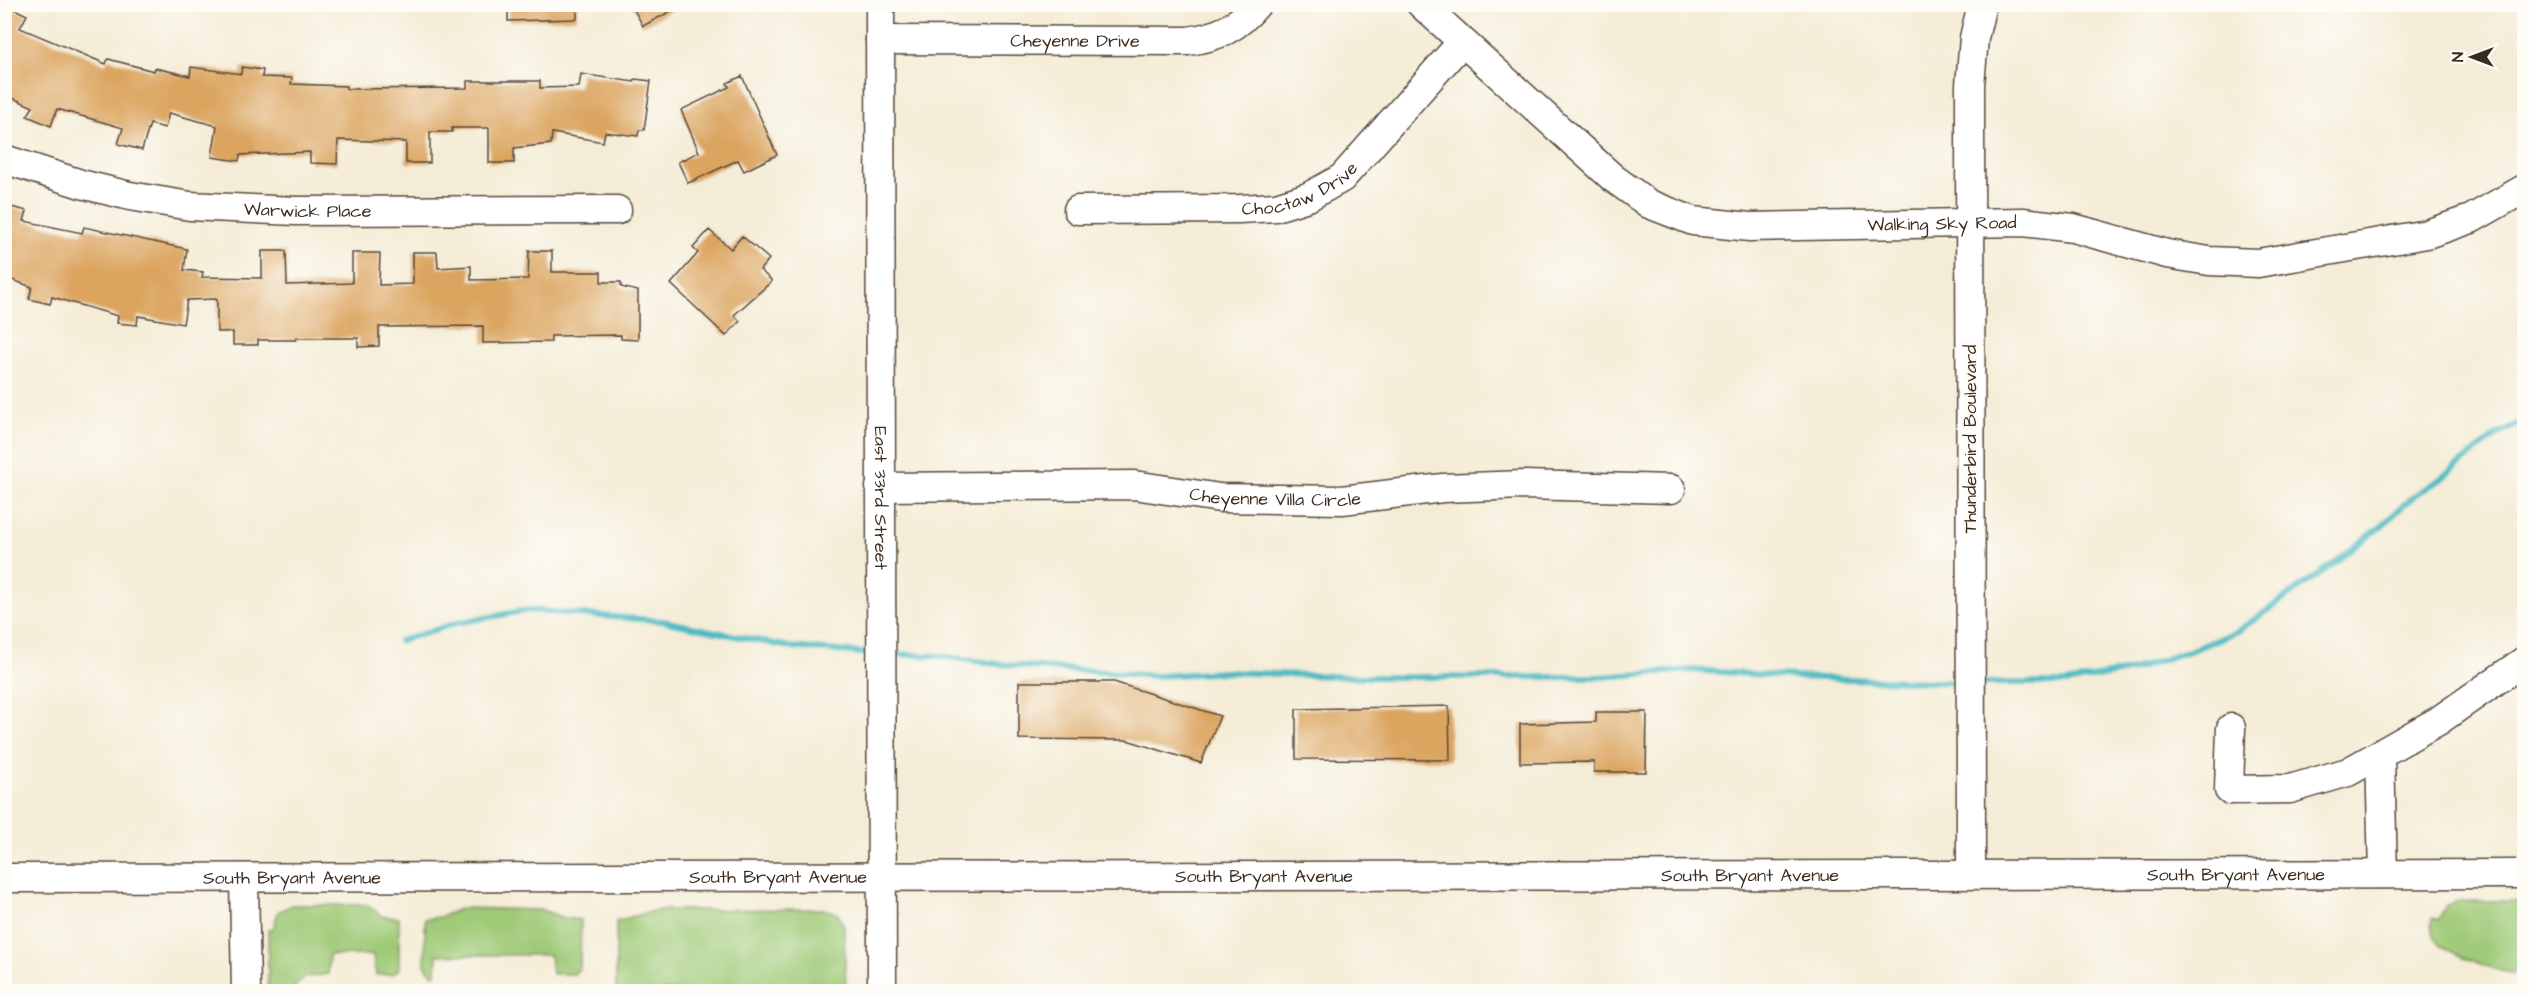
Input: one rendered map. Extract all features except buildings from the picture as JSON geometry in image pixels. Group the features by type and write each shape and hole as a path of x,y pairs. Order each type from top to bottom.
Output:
{"street":[{"name":"East 33rd Street","path":"880,4 882,992"},
{"name":"Cheyenne Drive","path":"880,40 1188,41 1210,38 1230,30 1257,4"},
{"name":"Walking Sky Road","path":"1422,4 1612,178 1649,204 1694,221 1750,227 2023,222 2073,228 2167,254 2209,261 2258,263 2427,234 2471,219 2524,189"},
{"name":"Thunderbird Boulevard","path":"1971,874 1970,85 1982,4"},
{"name":"Choctaw Drive","path":"1078,210 1276,207 1308,197 1342,178 1462,42"},
{"name":"Warwick Place","path":"4,159 101,189 190,206 296,211 617,210"},
{"name":"Cheyenne Villa Circle","path":"880,487 1134,485 1220,498 1342,500 1455,487 1524,485 1671,489"},
{"path":"2231,728 2229,790 2290,789 2348,772 2438,721 2524,661"},
{"path":"2380,754 2383,874"},
{"name":"South Bryant Avenue","path":"4,878 2524,874"},
{"path":"244,878 246,992"}],"green space":[{"path":"2458,901 2524,901 2524,961 2517,960 2515,973 2474,961 2450,951 2437,941 2433,933 2432,918 2438,920 2446,905"},
{"path":"292,905 367,905 382,916 399,918 399,969 393,974 376,975 373,955 329,955 328,974 306,977 290,991 268,991 268,929 273,929 278,912"},
{"path":"462,908 542,910 564,918 581,920 580,968 574,974 552,974 550,955 437,955 436,974 432,974 425,965 425,919 440,917"},
{"path":"823,909 837,913 844,926 846,991 616,991 616,921 657,910"}],"waterway":[{"path":"1978,683 2066,683 2133,670 2238,631 2329,567 2379,528 2414,496 2439,480 2498,434 2524,421"},
{"path":"400,641 456,623 528,610 663,621 789,647 875,654"},
{"path":"888,654 941,656 997,664 1158,676 1225,672 1360,677 1600,677 1691,670 1795,677 1962,683"}]}
